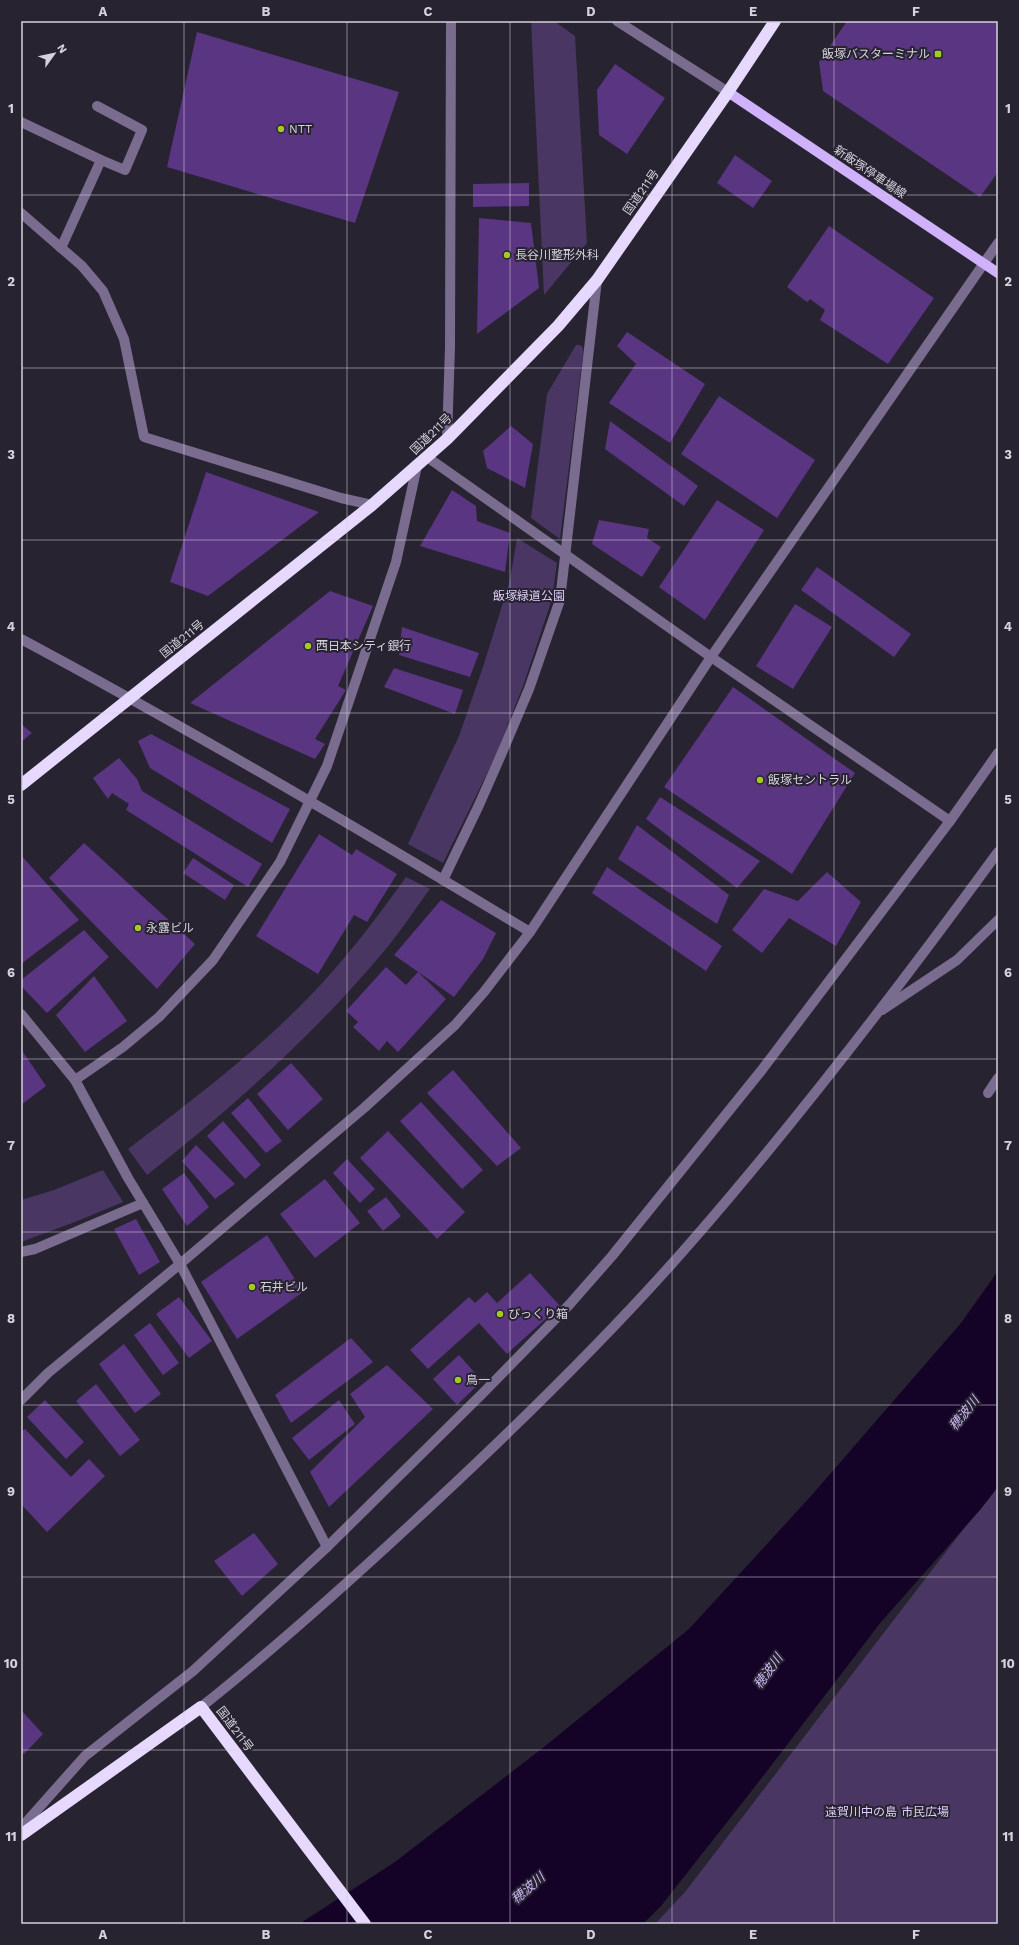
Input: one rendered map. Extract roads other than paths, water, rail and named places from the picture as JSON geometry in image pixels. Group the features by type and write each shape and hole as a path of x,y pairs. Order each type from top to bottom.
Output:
{"highway":[{"name":"国道211号","path":"21,785 372,505 447,439 558,326 597,280 728,92 775,21"},
{"name":"国道211号","path":"21,1835 201,1707 365,1924"}],"main road":[{"name":"新飯塚停車場線","path":"728,92 998,273"}],"street":[{"path":"447,439 450,347 451,21"},
{"path":"617,21 728,92"},
{"path":"21,122 124,170 142,130 97,106"},
{"path":"61,248 101,160"},
{"path":"21,213 82,266 103,291 124,338 144,438 341,498 372,505"},
{"path":"21,1400 43,1377 180,1264 364,1108 455,1025 484,992 530,932 711,657 998,244"},
{"path":"443,880 479,805 529,689 560,600 597,280"},
{"path":"427,457 711,657 950,821"},
{"path":"75,1080 123,1047 159,1017 213,960 280,862 308,802 327,766 396,562 417,466"},
{"path":"21,639 130,698 530,932"},
{"path":"21,1828 85,1756 193,1670 327,1547 493,1383 569,1305 612,1256 761,1071 950,821 998,754"},
{"path":"201,1707 267,1655 368,1565 499,1443 602,1340 692,1241 806,1104 876,1015 998,852"},
{"path":"876,1015 957,960 998,920"},
{"path":"21,1014 75,1080 143,1203 180,1264 327,1547"},
{"path":"988,1093 998,1078"},
{"path":"21,1252 35,1249 143,1203"}],"water":[{"name":"穂波川","path":"998,1271 998,1487 980,1510 881,1622 661,1906 643,1924 299,1924 395,1862 544,1747 689,1629 811,1496 961,1323"}],"place":[{"name":"飯塚バスターミナル","path":"938,54"},
{"name":"NTT","path":"281,129"},
{"name":"長谷川整形外科","path":"507,255"},
{"name":"西日本シティ銀行","path":"308,646"},
{"name":"飯塚セントラル","path":"760,780"},
{"name":"永露ビル","path":"138,928"},
{"name":"石井ビル","path":"252,1287"},
{"name":"びっくり箱","path":"500,1314"},
{"name":"鳥一","path":"458,1380"}],"park label":[{"name":"飯塚緑道公園","path":"529,596"},
{"name":"遠賀川中の島 市民広場","path":"887,1812"}]}
